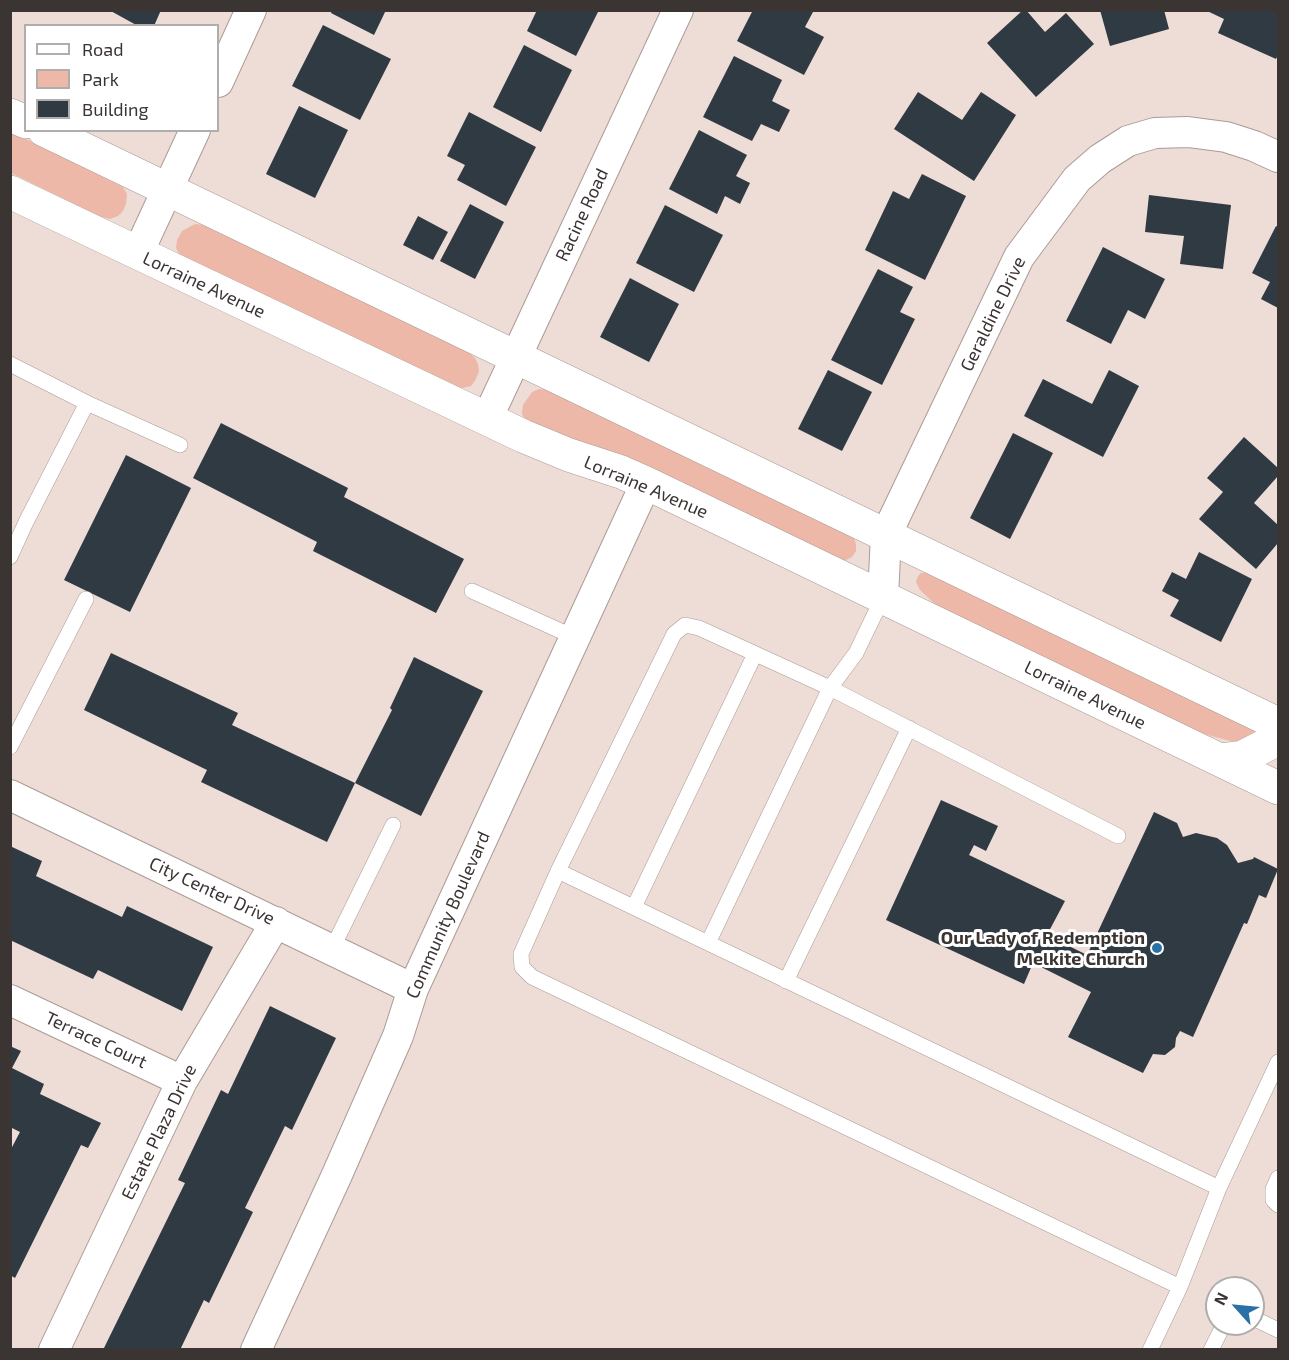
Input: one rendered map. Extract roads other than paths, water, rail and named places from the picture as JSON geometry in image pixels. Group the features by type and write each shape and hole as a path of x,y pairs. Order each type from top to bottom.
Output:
{"street":[{"path":"219,80 251,10"},
{"name":"Racine Road","path":"487,419 678,10"},
{"path":"10,114 24,121"},
{"path":"48,132 1278,724"},
{"path":"138,253 194,132"},
{"name":"Geraldine Drive","path":"883,597 886,535 1019,257 1077,179 1100,159 1128,141 1155,133 1188,132 1226,137 1278,157"},
{"name":"Lorraine Avenue","path":"10,192 545,446 598,463 646,483 1278,788"},
{"name":"Community Boulevard","path":"256,1350 393,1047 413,988 646,483"},
{"path":"1220,760 1243,757 1278,740"},
{"name":"City Center Drive","path":"10,795 413,988"},
{"name":"Estate Plaza Drive","path":"54,1350 182,1081 276,921"},
{"name":"Terrace Court","path":"10,1000 182,1081"}],"lane":[{"path":"10,364 87,403 180,445"},
{"path":"10,556 87,403"},
{"path":"472,591 574,637"},
{"path":"708,943 830,688 856,653 883,597"},
{"path":"10,747 86,599"},
{"path":"1118,836 830,688 699,628 685,625 674,634 520,954 522,967 532,976 1180,1287"},
{"path":"634,907 755,654"},
{"path":"786,981 909,728"},
{"path":"332,949 393,825"},
{"path":"558,871 1219,1188"},
{"path":"1150,1350 1180,1287 1219,1188 1278,1062"},
{"path":"1278,1178 1273,1189 1273,1200 1278,1205"},
{"path":"1211,1350 1218,1336"}],"place":[{"name":"Our Lady of Redemption Melkite Church","path":"1157,948"}]}
